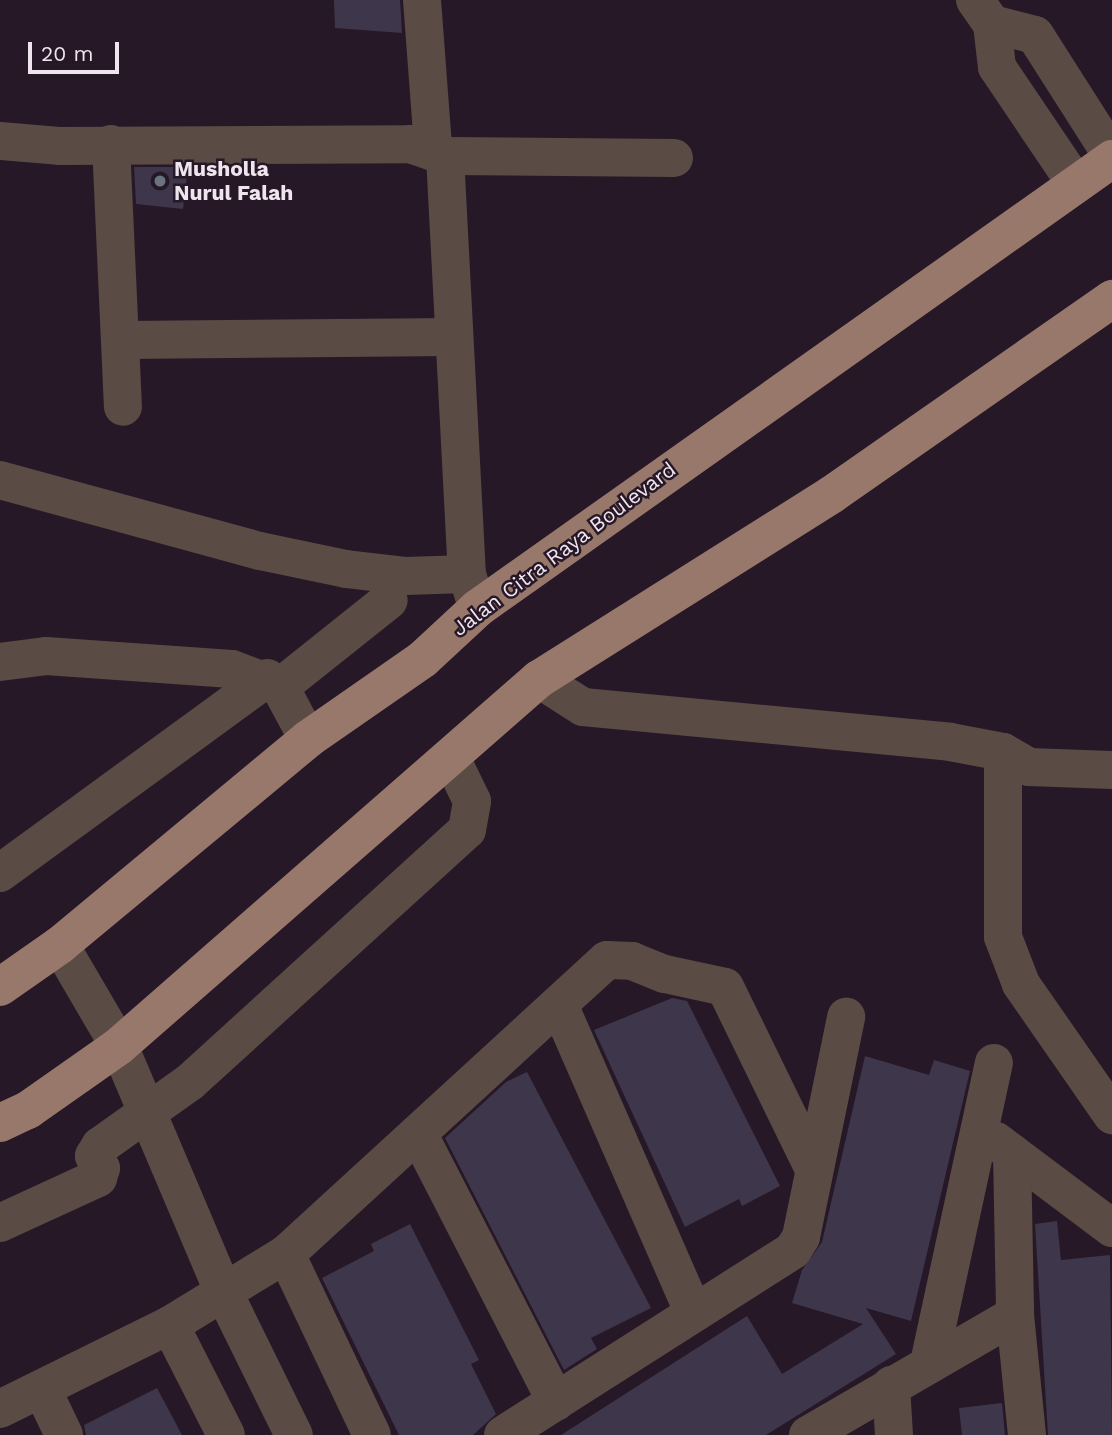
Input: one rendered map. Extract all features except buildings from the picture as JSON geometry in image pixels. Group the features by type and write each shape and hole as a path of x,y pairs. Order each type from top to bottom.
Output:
{"main road":[{"name":"Jalan Citra Raya Boulevard","path":"0,988 60,945 308,739 422,659 472,591 1112,158"},
{"path":"0,1123 28,1110 119,1046 539,679 831,495 1112,299"}],"street":[{"path":"0,480 272,554 405,576 472,591 439,152 422,0"},
{"path":"983,12 1035,35 1112,158"},
{"path":"983,12 997,67 1076,184"},
{"path":"0,141 111,144 410,144 439,152 674,158"},
{"path":"111,144 123,340 123,407"},
{"path":"123,340 453,337"},
{"path":"0,873 389,600"},
{"path":"0,662 46,656 232,669 273,682 308,739"},
{"path":"539,679 583,707 950,742 1003,752 1029,767 1112,770"},
{"path":"1003,752 1003,937 1021,984 1112,1115"},
{"path":"0,1223 98,1178 96,1150 190,1082 467,830 471,801 450,758"},
{"path":"60,945 119,1046 149,1111 224,1293 294,1435"},
{"path":"0,1409 170,1325 286,1254 560,1007 607,960 632,961 665,974 725,986 812,1165"},
{"path":"560,1007 694,1312"},
{"path":"503,1435 793,1250 801,1237 812,1165 846,1017"},
{"path":"929,1363 994,1063"},
{"path":"978,1128 1112,1228"},
{"path":"419,1135 556,1402"},
{"path":"1012,1153 1015,1315 1027,1435"},
{"path":"286,1254 372,1435"},
{"path":"808,1435 1015,1315"},
{"path":"170,1325 226,1435"},
{"path":"891,1385 894,1435"},
{"path":"42,1389 64,1435"}],"place":[{"name":"Musholla Nurul Falah","path":"160,181"}]}
